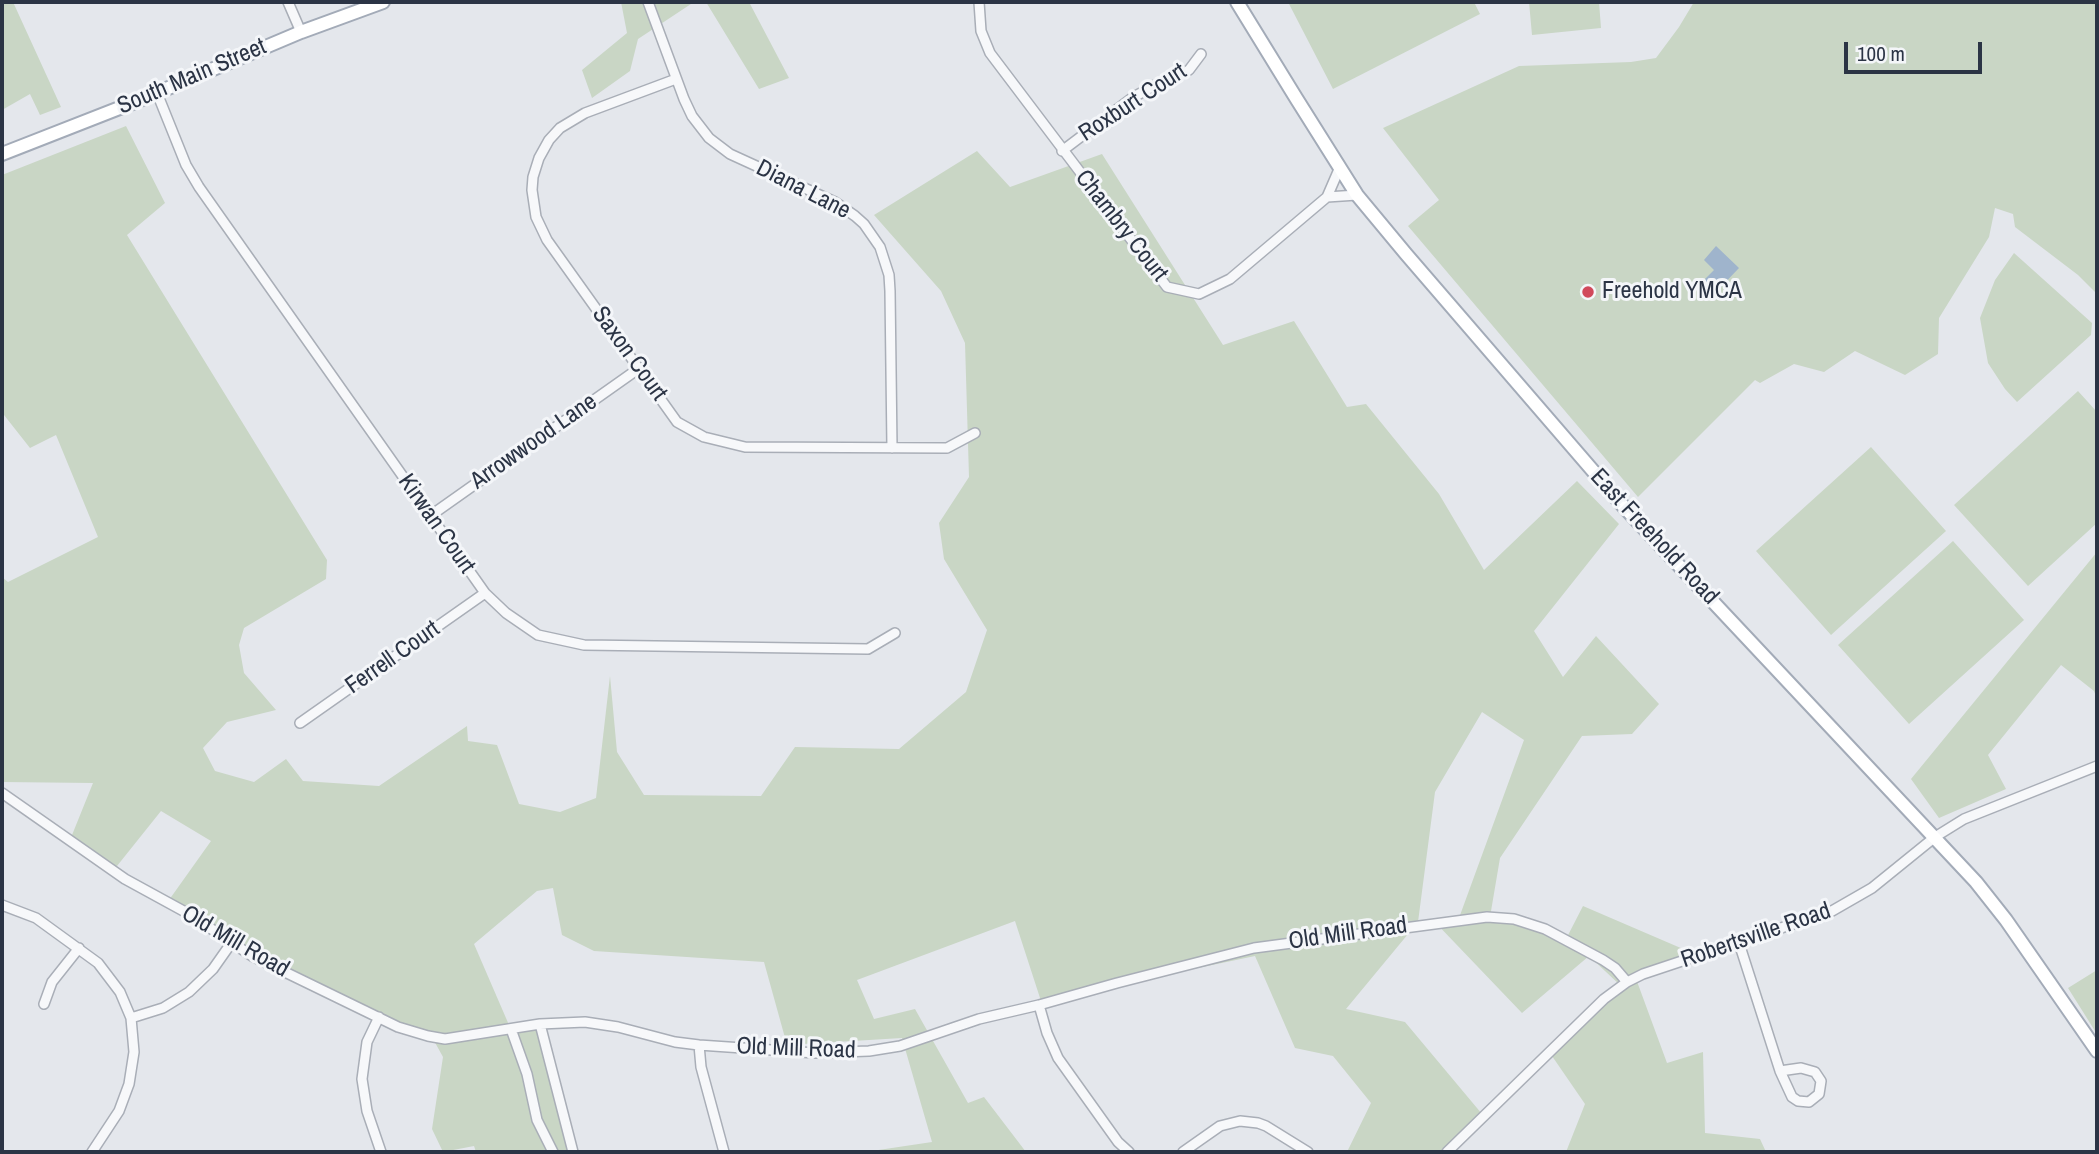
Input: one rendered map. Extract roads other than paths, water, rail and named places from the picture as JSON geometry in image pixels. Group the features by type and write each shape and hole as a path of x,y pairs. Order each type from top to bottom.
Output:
{"main road":[{"name":"South Main Street","path":"2,154 301,32 383,2"},
{"name":"East Freehold Road","path":"1237,2 1357,195 1625,508 1976,882 2006,920 2097,1051"}],"street":[{"path":"288,2 301,32"},
{"name":"Diana Lane","path":"648,2 692,116 709,138 720,147 835,202 855,216 880,247 889,275 890,291 892,449"},
{"name":"Chambry Court","path":"979,2 981,31 990,54 1167,287 1199,294 1230,279 1327,197 1340,167"},
{"name":"Roxburt Court","path":"1062,150 1132,98 1189,69 1201,54"},
{"name":"Saxon Court","path":"676,79 585,113 567,123 549,140 539,158 533,177 533,203 541,229 677,422 704,437 745,447 947,448 975,433"},
{"name":"Kirwan Court","path":"157,93 186,165 199,187 485,593 506,613 538,635 584,645 869,649 895,633"},
{"path":"1327,197 1357,195"},
{"name":"Arrowwood Lane","path":"430,516 638,369"},
{"name":"Ferrell Court","path":"300,723 485,593"},
{"name":"Robertsville Road","path":"1447,1152 1602,1002 1627,982 1643,974 1814,918 1848,903 1872,888 1935,837 1964,819 2097,766"},
{"name":"Old Mill Road","path":"2,793 125,879 189,914 252,956 409,1031 445,1039 568,1021 598,1023 675,1042 699,1045 815,1053 869,1051 900,1046 979,1018 1039,1005 1254,948 1487,917 1514,919 1545,929 1603,960 1615,968 1627,982"},
{"path":"2,905 36,918 98,963 120,992 131,1018 134,1052 130,1084 119,1111 92,1152"},
{"path":"131,1018 163,1008 189,992 213,969 232,942"},
{"path":"1739,943 1780,1071 1787,1090 1798,1101 1809,1102 1819,1094 1821,1081 1815,1072 1801,1069 1780,1071"},
{"path":"44,1004 51,982 79,947"},
{"path":"1039,1005 1058,1058 1118,1142 1129,1152"},
{"path":"379,1017 368,1042 362,1079 367,1111 381,1152"},
{"path":"540,1024 573,1152"},
{"path":"511,1029 527,1074 537,1120 553,1152"},
{"path":"699,1045 701,1068 724,1152"},
{"path":"1183,1152 1220,1126 1240,1121 1266,1126 1308,1152"}],"water":[{"path":"1716,246 1739,268 1716,292 1704,280 1714,270 1704,260"}],"place":[{"name":"Freehold YMCA","path":"1588,292"}]}
